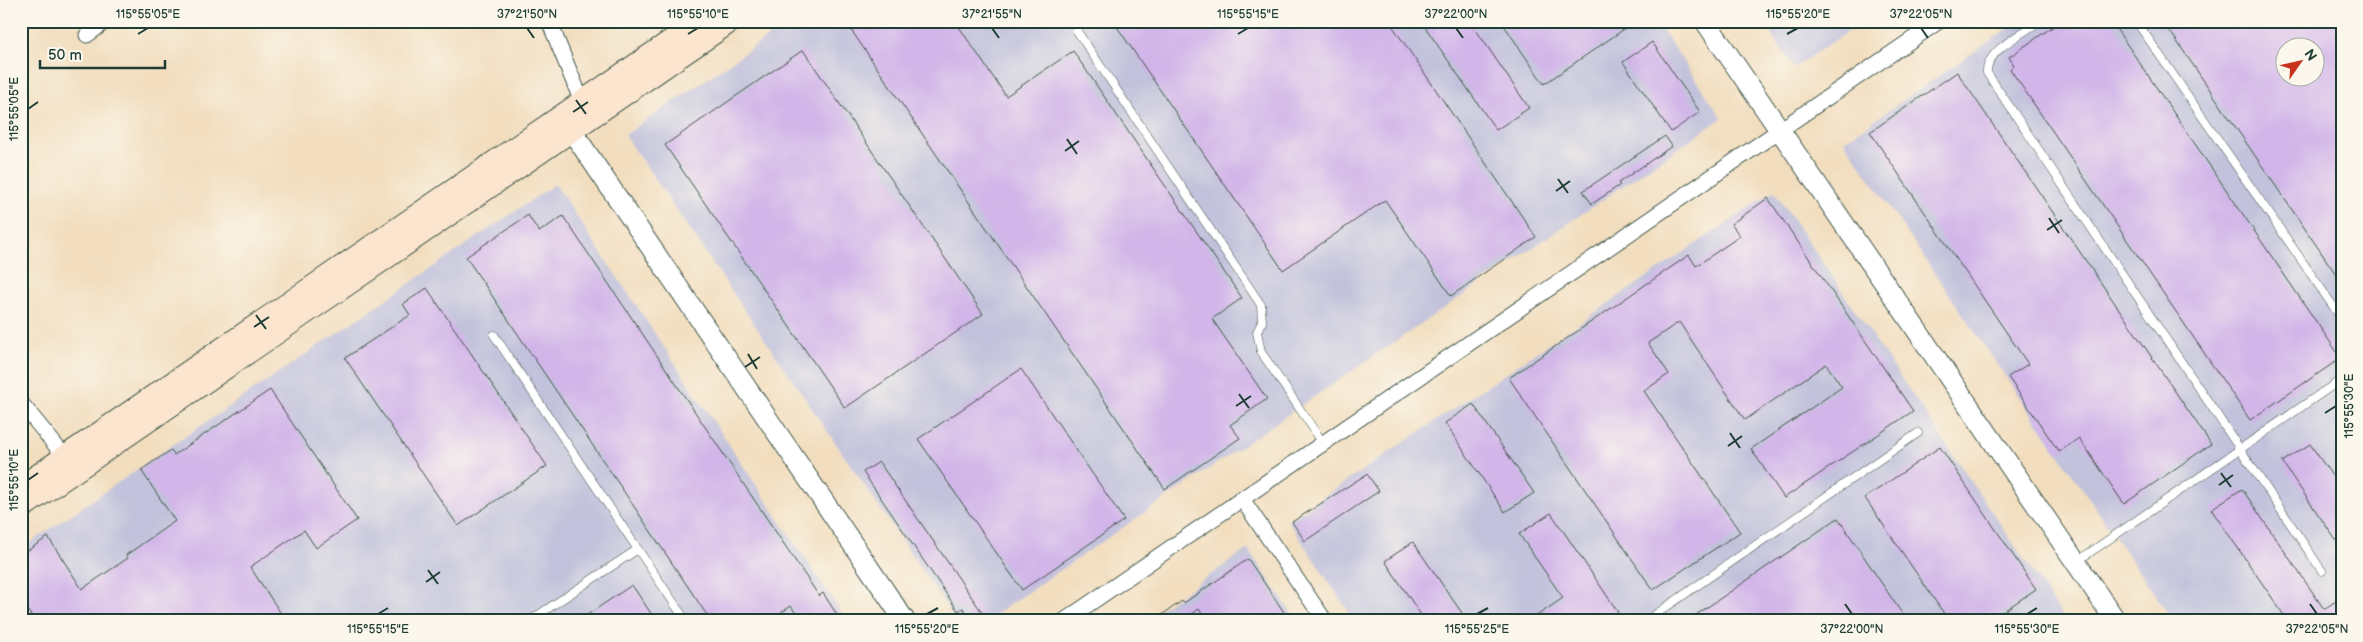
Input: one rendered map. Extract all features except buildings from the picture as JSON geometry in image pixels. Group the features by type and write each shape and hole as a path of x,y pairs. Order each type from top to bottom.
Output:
{"main road":[{"path":"21,508 566,124 582,102 700,21"},
{"path":"21,487 566,124 731,21"}],"street":[{"path":"87,35 106,21"},
{"path":"549,21 582,102"},
{"path":"1705,21 2116,621"},
{"path":"1064,621 1939,21"},
{"path":"566,124 905,621"},
{"path":"21,403 66,457"},
{"path":"1242,499 1325,621"}],"lane":[{"path":"2040,21 1992,54 1986,64 1987,73 2322,571"},
{"path":"2136,21 2342,319"},
{"path":"1077,31 1261,305 1262,322 1257,332 1261,352 1323,443"},
{"path":"494,335 686,621"},
{"path":"2076,562 2342,379"},
{"path":"1646,621 1918,433"},
{"path":"529,621 638,549"}],"shaded area":[{"path":"791,21 1656,21 1722,118 986,621 957,621 625,135"},
{"path":"1762,21 1863,21 1794,68"},
{"path":"2019,21 2342,21 2342,621 2173,621 1844,141"},
{"path":"555,184 847,621 21,621 21,549"},
{"path":"1774,191 2066,621 1355,621 1288,521"},
{"path":"1248,549 1297,621 1143,621"}]}
